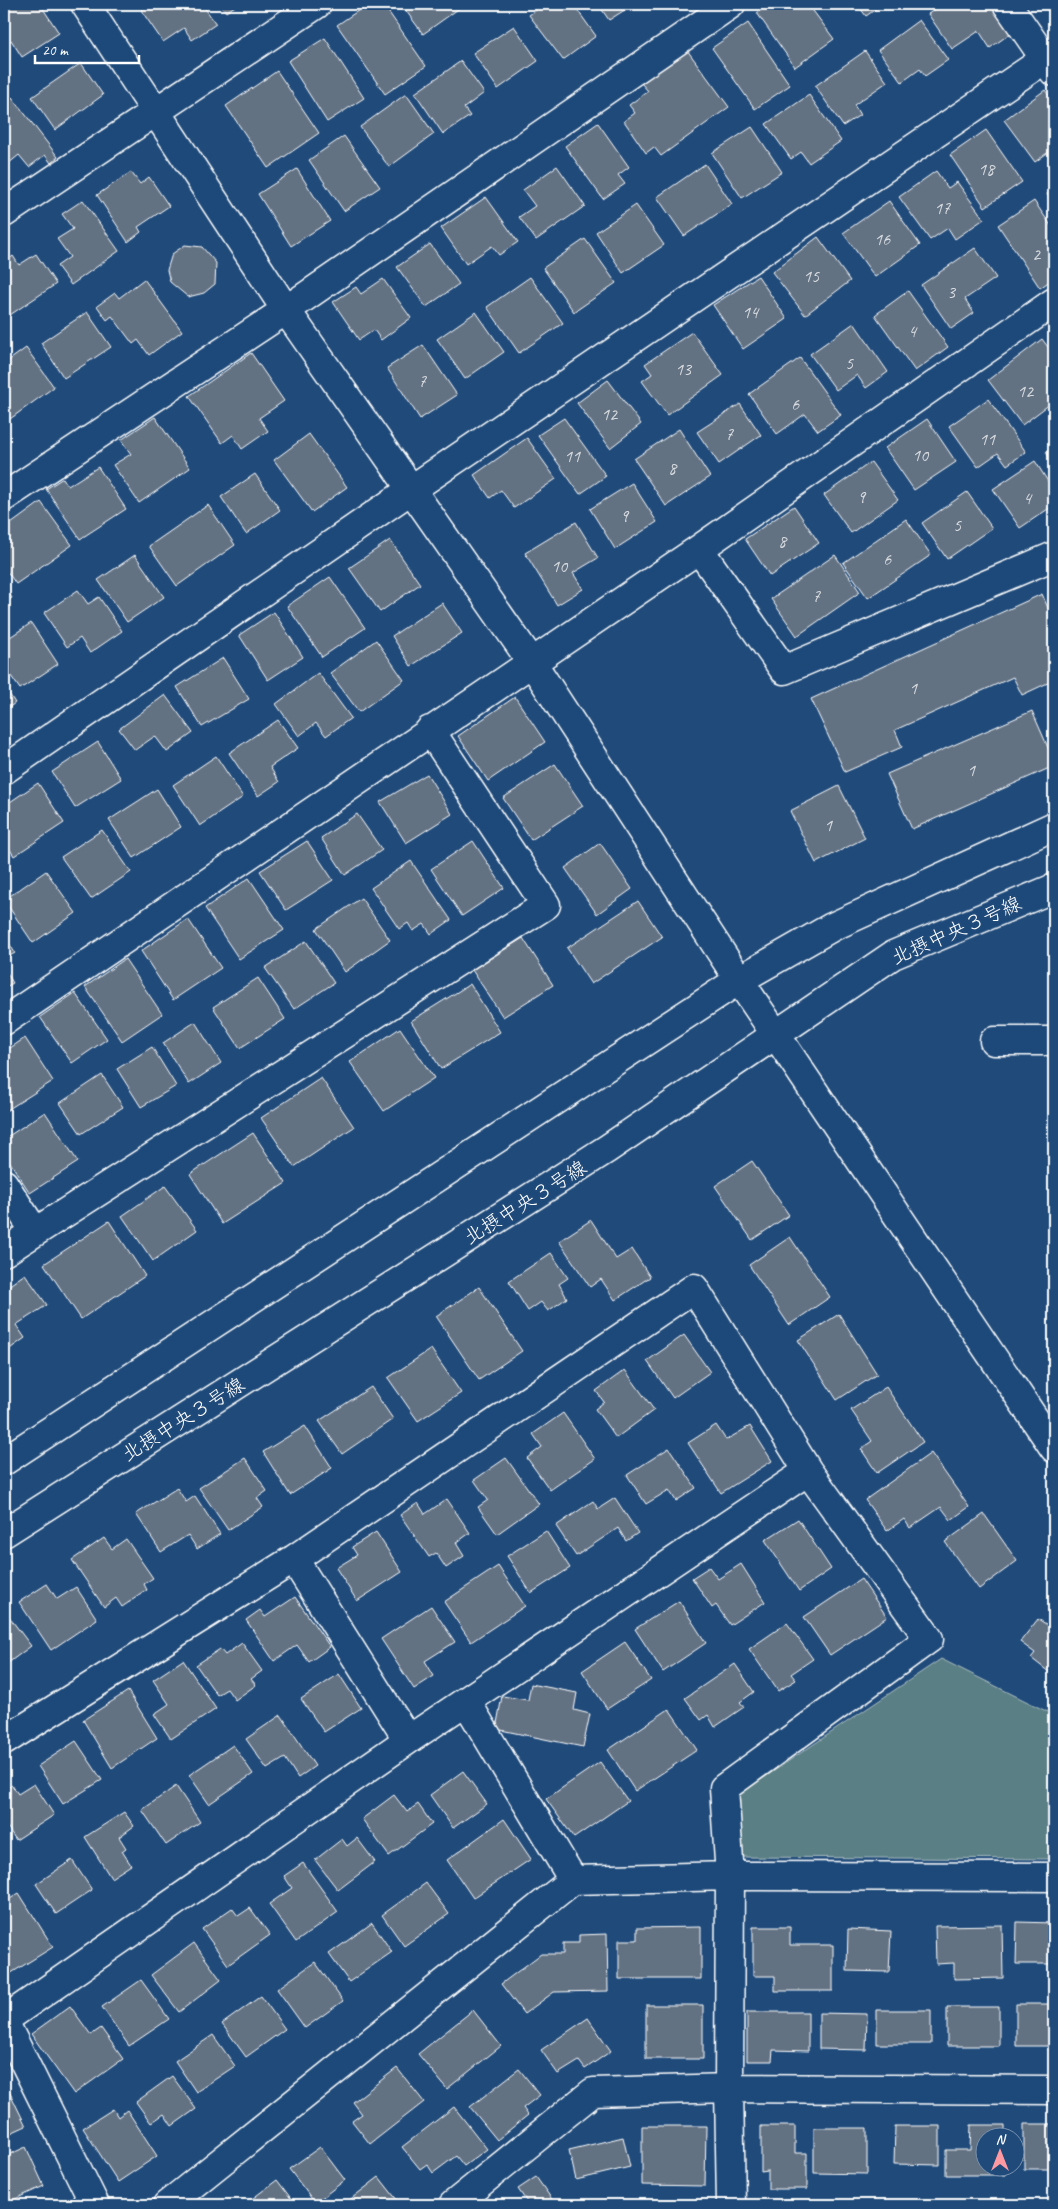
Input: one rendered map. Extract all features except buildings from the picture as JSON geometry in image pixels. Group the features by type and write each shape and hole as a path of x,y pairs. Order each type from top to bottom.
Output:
{"street":[{"path":"85,4 286,310 531,661 739,980 1054,1448"},
{"path":"4,213 155,110 317,4"},
{"path":"4,497 286,310 730,4"},
{"path":"4,770 412,489 1051,61 1007,4"},
{"path":"4,1021 531,661 699,549 1054,302"},
{"path":"699,549 784,670 1054,556"},
{"path":"4,1252 546,905 430,730"},
{"path":"4,1461 739,980 832,926 1054,826"},
{"name":"北摂中央３号線","path":"4,1533 607,1149 777,1036 893,955 1054,888"},
{"path":"994,1041 1054,1041"},
{"path":"4,1184 36,1232"},
{"path":"4,1741 294,1559 694,1288 808,1471 929,1639 724,1788 730,1876 729,2088 731,2205"},
{"path":"95,2205 4,2020 408,1740 808,1471"},
{"path":"294,1559 408,1740"},
{"path":"466,1701 573,1880"},
{"path":"167,2205 573,1880 730,1876 1054,1877"},
{"path":"452,2205 593,2092 729,2088 1054,2090"}],"green space":[{"path":"941,1659 1054,1715 1054,1859 743,1857 738,1795"}]}
